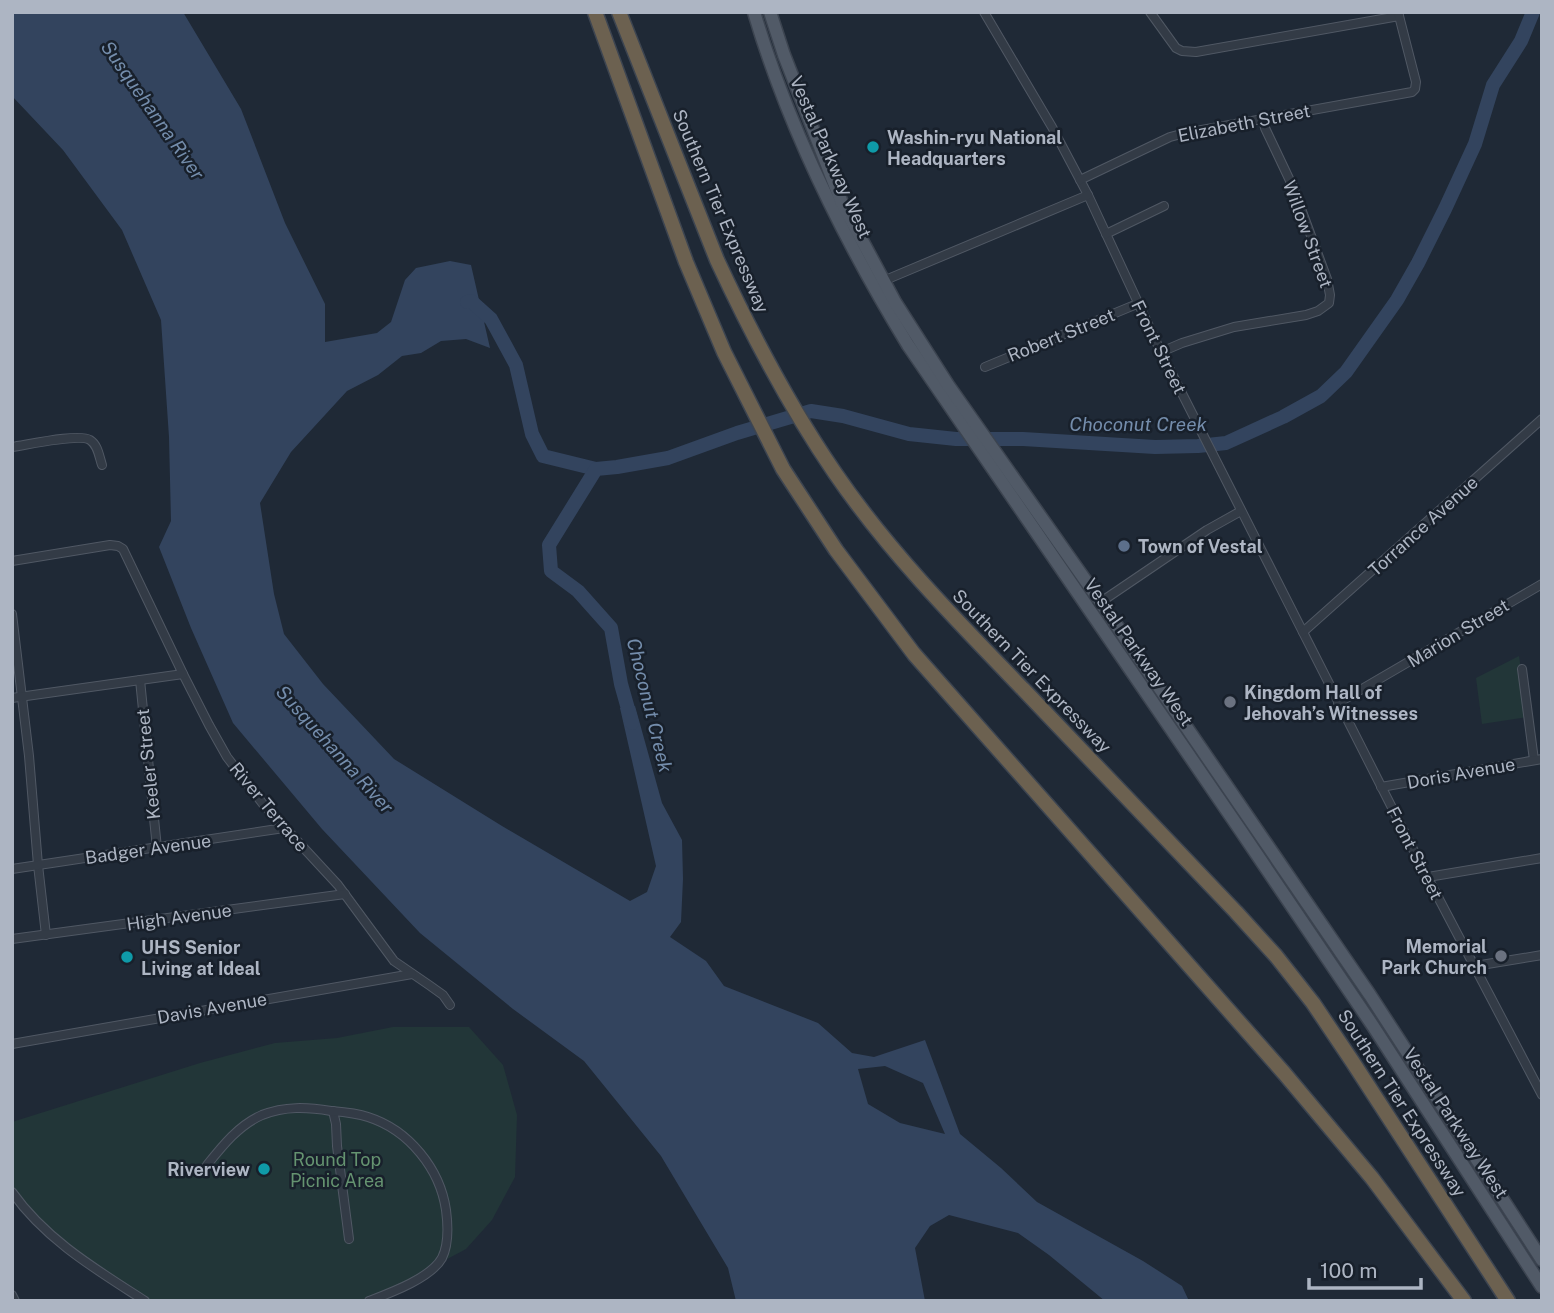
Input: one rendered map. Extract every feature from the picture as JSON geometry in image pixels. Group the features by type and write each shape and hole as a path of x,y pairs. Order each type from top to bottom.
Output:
{"highway":[{"path":"595,12 687,262 724,352 783,469 836,550 914,654 1284,1073 1372,1178 1464,1301"},
{"name":"Southern Tier Expressway","path":"619,12 717,260 778,382 836,475 920,580 1276,956 1313,1003 1508,1301"}],"main road":[{"name":"Vestal Parkway West","path":"754,12 771,64 807,154 845,235 908,345 1009,473 1100,601 1370,995 1542,1260"},
{"name":"Vestal Parkway West","path":"770,12 842,203 883,281 948,385 995,471 1365,1014 1542,1287"}],"street":[{"name":"Front Street","path":"984,12 1052,127 1088,195 1137,304 1241,511 1542,1095"},
{"path":"1150,12 1176,48 1196,52 1399,14"},
{"name":"Elizabeth Street","path":"1080,180 1170,137 1185,133 1412,92 1416,82 1399,14"},
{"name":"Willow Street","path":"1161,352 1234,327 1318,311 1329,303 1327,279 1293,187 1263,119"},
{"path":"883,281 1088,195"},
{"path":"1106,234 1164,206"},
{"name":"Robert Street","path":"985,367 1137,304"},
{"name":"Torrance Avenue","path":"1303,632 1542,419"},
{"path":"12,447 86,438 97,448 102,465"},
{"path":"1089,610 1207,530 1241,511"},
{"name":"River Terrace","path":"12,561 110,545 118,546 125,552 183,674 227,757 263,804 338,885 394,961 443,995 450,1005"},
{"name":"Marion Street","path":"1338,703 1542,584"},
{"path":"12,614 17,697 29,756 46,935"},
{"path":"1522,669 1538,760"},
{"path":"17,697 183,674"},
{"name":"Keeler Street","path":"140,680 157,848"},
{"name":"Doris Avenue","path":"1381,787 1538,760"},
{"name":"Badger Avenue","path":"12,869 284,828"},
{"path":"1428,877 1542,858"},
{"name":"High Avenue","path":"12,939 345,894"},
{"path":"1475,966 1542,955"},
{"name":"Davis Avenue","path":"12,1044 412,974"},
{"path":"207,1165 243,1126 260,1116 279,1110 296,1108 359,1115 379,1121 404,1137 433,1170 442,1190 447,1220 444,1250 442,1258 426,1273 369,1301"},
{"path":"333,1111 349,1239"},
{"path":"14,1196 46,1231 66,1248 145,1301"},
{"path":"12,1295 15,1301"}],"green space":[{"path":"1519,656 1528,717 1482,724 1476,678"},
{"name":"Round Top Picnic Area","path":"393,1027 469,1027 503,1065 517,1115 515,1177 492,1220 466,1249 369,1301 145,1301 85,1262 12,1192 12,1122 200,1063 275,1043 337,1038"}],"water":[{"name":"Susquehanna River","path":"12,12 183,12 241,109 285,223 325,304 325,342 377,333 391,322 405,280 416,268 450,261 471,265 490,348 466,339 441,341 421,353 402,356 378,375 347,391 291,452 260,503 274,594 284,634 323,684 394,759 630,901 647,892 656,866 620,708 635,706 662,803 682,840 681,922 670,937 706,961 724,986 818,1023 852,1053 874,1057 925,1040 960,1134 1037,1202 1182,1286 1189,1301 1105,1301 1018,1233 949,1215 930,1226 915,1248 925,1301 736,1301 728,1268 661,1156 584,1061 513,1009 420,933 322,829 233,723 159,547 171,521 169,437 161,320 122,230 63,150 12,96","holes":["885,1066 923,1083 945,1134 900,1123 868,1104 858,1069"]}],"waterway":[{"name":"Choconut Creek","path":"632,723 621,684 611,628 578,591 551,571 549,545 596,469 668,458 737,433 811,411 843,416 909,434 956,439 1023,439 1155,447 1226,443 1283,417 1321,396 1346,372 1397,300 1418,263 1475,144 1493,85 1521,41 1533,12"},
{"name":"Choconut Creek","path":"467,302 471,301 491,319 516,365 532,434 543,456 596,469"}],"place":[{"name":"Washin-ryu National Headquarters","path":"873,147"},
{"name":"Town of Vestal","path":"1124,546"},
{"name":"Kingdom Hall of Jehovah’s Witnesses","path":"1230,702"},
{"name":"Memorial Park Church","path":"1501,956"},
{"name":"UHS Senior Living at Ideal","path":"127,957"},
{"name":"Riverview","path":"264,1169"}]}
